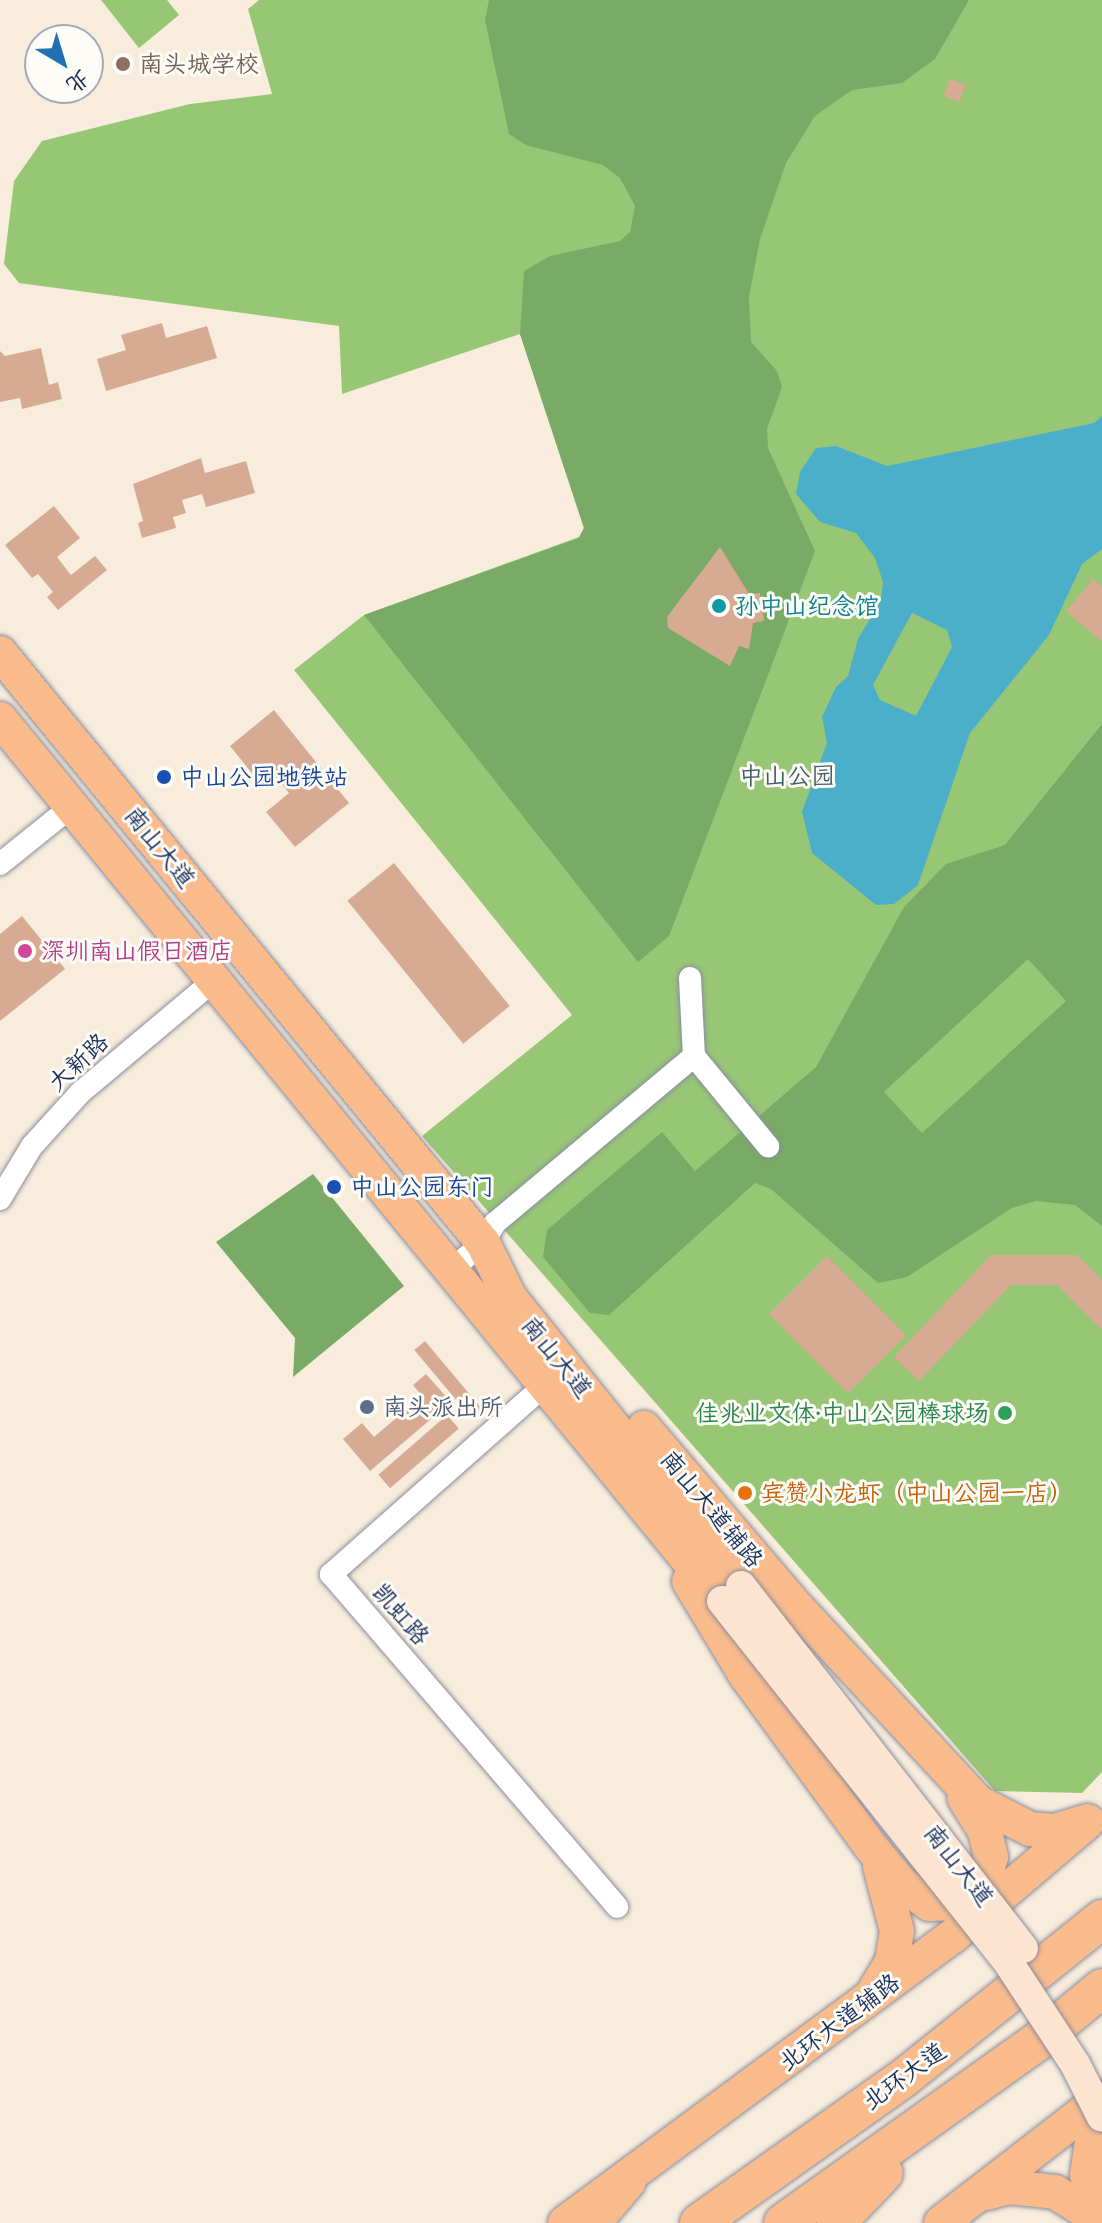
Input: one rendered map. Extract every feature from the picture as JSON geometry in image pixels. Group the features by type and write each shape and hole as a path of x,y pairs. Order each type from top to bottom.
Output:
{"highway":[{"name":"北环大道","path":"699,2223 905,2077 1102,1919"},
{"name":"北环大道","path":"783,2223 943,2111 1102,1988"},
{"path":"836,2223 943,2111"},
{"path":"591,2223 627,2181"}],"main road":[{"name":"南山大道","path":"0,653 483,1243 510,1298 667,1514 1026,1952 1102,2071"},
{"name":"南山大道","path":"0,719 212,982 545,1385 667,1514"},
{"name":"南山大道辅路","path":"483,1243 526,1284 714,1513 946,1771"},
{"name":"南山大道辅路","path":"667,1514 722,1640 872,1848"},
{"name":"南山大道","path":"732,1594 1010,1965 1075,2064 1102,2117"},
{"path":"946,1771 979,1803 1030,1829 1055,1831 1095,1814"},
{"path":"872,1848 902,1884 930,1904 958,1903 982,1882 991,1857 985,1831 946,1771"},
{"name":"北环大道辅路","path":"565,2223 627,2181 953,1936 1095,1814"},
{"path":"853,2012 884,1979 895,1946 890,1892 872,1848"},
{"path":"941,2223 986,2193 1102,2098"},
{"path":"1102,2133 1091,2147 1087,2175 1102,2208"},
{"path":"986,2193 1009,2187 1055,2192 1102,2221"}],"street":[{"path":"0,864 71,807"},
{"path":"690,978 694,1056 768,1146"},
{"name":"大新路","path":"0,1199 32,1146 81,1092 212,982"},
{"path":"451,1270 483,1243 495,1223 694,1056"},
{"name":"凯虹路","path":"545,1385 331,1574 617,1907"}],"green space":[{"path":"101,0 167,0 179,15 139,48"},
{"name":"中山公园","path":"259,0 1102,0 1102,1772 1082,1793 995,1791 422,1136 572,1015 294,670 364,615 579,537 584,528 520,334 342,394 339,326 19,283 4,264 14,181 42,141 190,104 272,94 248,9"},
{"path":"489,0 969,0 935,59 902,83 852,90 815,116 786,163 760,239 749,297 751,342 777,371 782,387 767,429 768,448 815,551 669,936 638,962 364,615 579,538 584,528 520,334 524,271 550,256 620,241 630,232 635,206 620,178 603,165 526,145 509,134 485,20"},
{"path":"1102,724 1102,1226 1075,1205 1036,1201 1012,1208 907,1277 878,1283 771,1189 755,1183 609,1315 590,1313 543,1257 547,1230 662,1132 695,1171 816,1067 904,907 946,864 1005,845","holes":["1028,959 1066,1001 922,1133 884,1092"]},
{"path":"313,1174 404,1286 293,1377 295,1338 216,1242"}],"water":[{"path":"1102,416 1102,549 1082,564 1049,635 970,733 918,885 894,904 876,905 812,853 802,812 827,743 822,717 836,687 848,676 858,639 881,600 883,582 875,558 856,533 820,522 796,494 800,472 816,448 836,446 887,466 1094,423","holes":["912,613 947,630 952,647 916,716 880,700 873,685"]}],"building":[{"path":"950,79 966,85 959,102 944,96"},
{"path":"162,323 166,338 207,326 217,358 106,391 97,359 126,350 121,335"},
{"path":"41,348 49,385 58,382 62,399 22,409 20,398 0,402 0,351 5,356"},
{"path":"201,458 205,473 246,461 255,493 206,507 202,494 182,500 186,513 173,517 176,528 142,538 138,523 143,521 133,484"},
{"path":"54,506 80,538 57,557 71,575 95,556 107,570 58,610 47,597 53,592 38,574 32,578 5,545"},
{"name":"孙中山纪念馆","path":"720,547 749,594 760,593 764,621 753,623 749,649 739,646 730,666 668,628 667,617"},
{"path":"1093,579 1102,586 1102,642 1066,611"},
{"path":"274,710 349,803 295,847 266,812 289,793 268,767 255,777 230,746"},
{"path":"394,863 510,1006 463,1044 347,901"},
{"name":"深圳南山假日酒店","path":"22,916 65,969 0,1021 0,934"},
{"path":"991,1255 1077,1255 1102,1280 1102,1330 1057,1285 1011,1285 919,1381 894,1357"},
{"path":"827,1256 906,1335 848,1393 769,1314"},
{"path":"425,1341 482,1409 471,1418 414,1350"},
{"path":"426,1374 451,1402 370,1471 343,1439 362,1423 374,1437 422,1396 413,1385"},
{"path":"447,1415 459,1429 390,1488 378,1475"}],"place":[{"name":"南头城学校","path":"123,64"},
{"name":"孙中山纪念馆","path":"719,606"},
{"name":"中山公园地铁站","path":"164,777"},
{"name":"深圳南山假日酒店","path":"25,951"},
{"name":"中山公园东门","path":"334,1187"},
{"name":"南头派出所","path":"367,1407"},
{"name":"佳兆业文体·中山公园棒球场","path":"1005,1413"},
{"name":"宾赞小龙虾（中山公园一店）","path":"745,1493"}]}
